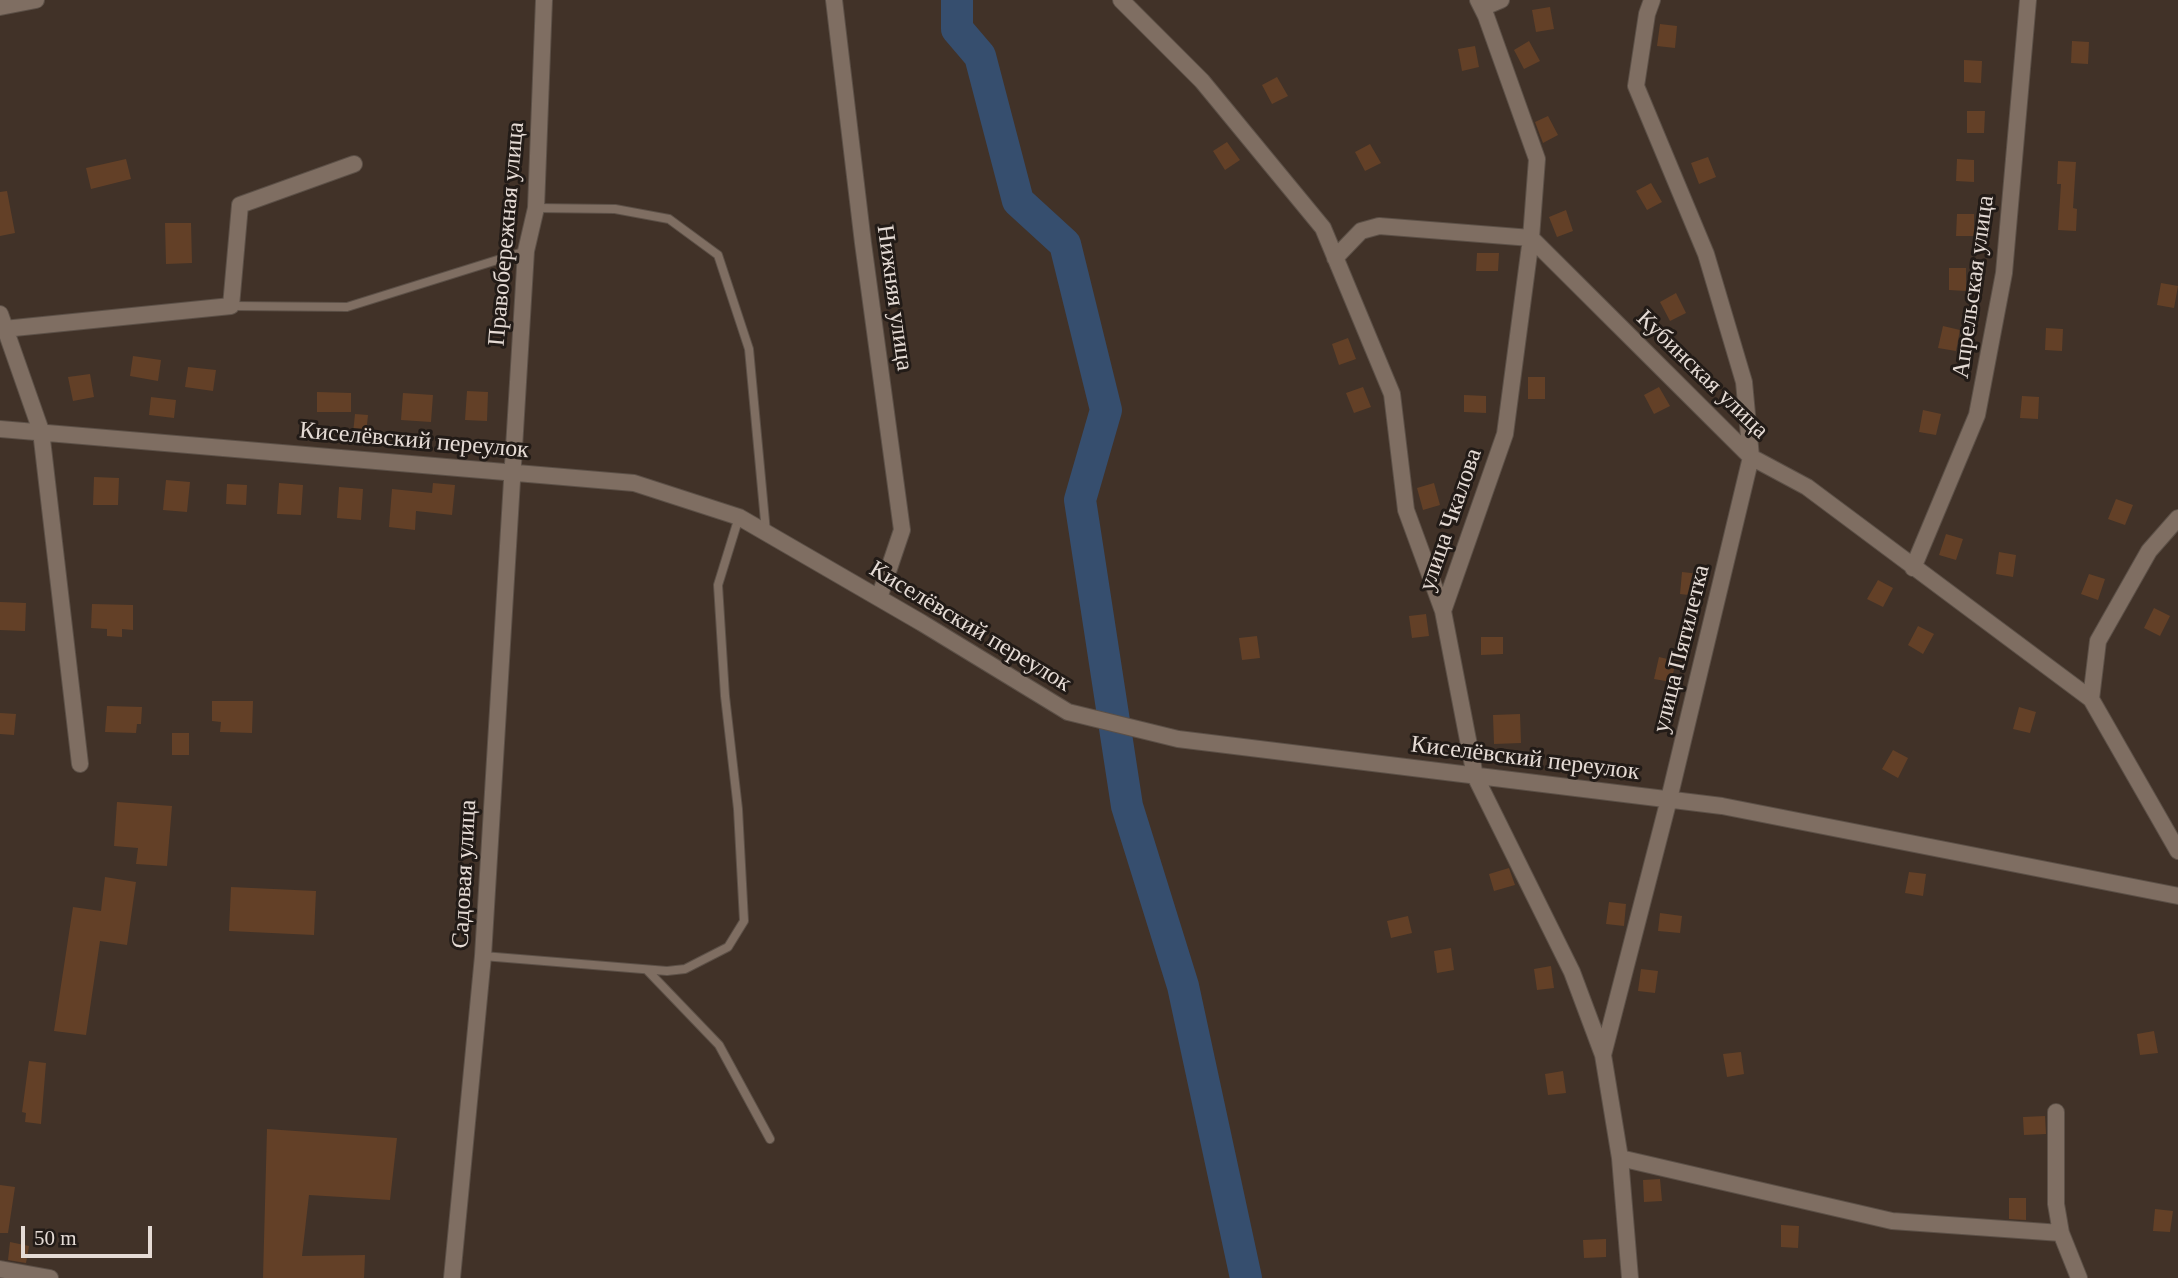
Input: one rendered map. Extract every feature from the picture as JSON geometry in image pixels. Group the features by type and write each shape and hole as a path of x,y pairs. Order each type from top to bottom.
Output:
{"street":[{"path":"0,7 36,0"},
{"name":"Правобережная улица","path":"512,472 526,251 536,208 544,0"},
{"name":"Нижняя улица","path":"834,0 863,243 902,530 879,598"},
{"name":"улица Чкалова","path":"1121,0 1202,81 1323,228 1392,394 1406,510 1443,611"},
{"path":"1480,4 1501,0"},
{"name":"улица Пятилетка","path":"1603,1055 1669,799 1751,457 1744,382 1706,254 1636,86 1647,14 1652,0"},
{"name":"Апрельская улица","path":"1913,568 1977,415 2004,273 2028,0"},
{"name":"улица Чкалова","path":"1443,611 1505,434 1531,239 1536,159 1480,4"},
{"path":"80,764 41,431 2,321 231,306 240,205 354,164"},
{"path":"1335,258 1361,231 1379,226 1531,239"},
{"name":"Кубинская улица","path":"1531,239 1751,457 1807,487 2091,699 2178,851"},
{"name":"Киселёвский переулок","path":"0,429 634,483 739,517 1068,712 1178,739 1722,806 2178,896"},
{"name":"Садовая улица","path":"452,1278 483,956 512,472"},
{"path":"2091,699 2098,641 2149,551 2178,518"},
{"name":"улица Пятилетка","path":"1443,611 1475,776 1573,972 1603,1055 1620,1158 1630,1278"},
{"path":"2056,1112 2056,1204 2061,1233 2079,1278"},
{"path":"1620,1158 1892,1221 2061,1233"},
{"path":"0,1269 50,1278"}],"lane":[{"path":"536,208 615,209 668,219 718,255 749,349 766,533"},
{"path":"231,306 347,307 526,251"},
{"path":"483,956 646,970 685,969 728,947 744,921 738,809 725,696 718,585 739,517"},
{"path":"646,970 719,1045 770,1139"}],"building":[{"path":"1550,7 1554,29 1536,32 1532,10"},
{"path":"1660,24 1677,26 1675,48 1657,46"},
{"path":"1529,41 1540,61 1524,69 1514,50"},
{"path":"2072,41 2089,42 2088,64 2071,63"},
{"path":"1475,46 1479,67 1462,71 1458,49"},
{"path":"1964,60 1982,61 1981,83 1964,82"},
{"path":"1277,77 1288,96 1272,104 1262,85"},
{"path":"1967,111 1985,111 1984,133 1967,133"},
{"path":"1548,116 1558,135 1543,143 1535,122"},
{"path":"1227,142 1240,160 1225,170 1213,151"},
{"path":"1370,144 1381,163 1365,171 1355,152"},
{"path":"1708,157 1716,177 1699,184 1691,163"},
{"path":"126,159 131,179 91,189 86,168"},
{"path":"1957,159 1974,160 1974,182 1956,181"},
{"path":"2058,161 2076,162 2073,208 2077,209 2076,231 2058,230 2061,184 2057,184"},
{"path":"1651,183 1662,202 1647,210 1636,191"},
{"path":"7,191 15,233 0,236 0,192"},
{"path":"1566,210 1573,231 1557,237 1549,217"},
{"path":"1957,214 1974,214 1974,236 1956,236"},
{"path":"165,223 191,223 192,263 166,264"},
{"path":"1477,253 1499,253 1498,271 1476,271"},
{"path":"1949,268 1966,268 1966,291 1949,290"},
{"path":"2161,283 2178,286 2174,308 2157,305"},
{"path":"1676,293 1686,313 1670,321 1660,302"},
{"path":"1943,326 1960,330 1956,351 1938,348"},
{"path":"2046,328 2063,329 2062,351 2045,350"},
{"path":"1348,338 1356,359 1339,365 1332,344"},
{"path":"133,356 161,360 158,381 130,376"},
{"path":"188,367 216,370 213,391 185,387"},
{"path":"90,374 94,397 73,401 68,377"},
{"path":"1528,377 1545,377 1545,399 1528,399"},
{"path":"1363,387 1371,407 1354,413 1346,393"},
{"path":"1659,387 1670,406 1654,414 1644,395"},
{"path":"467,391 488,392 487,421 465,420"},
{"path":"317,392 351,393 351,412 317,412"},
{"path":"403,393 433,395 431,422 401,420"},
{"path":"1464,395 1486,396 1486,413 1464,412"},
{"path":"2022,396 2039,397 2038,419 2020,418"},
{"path":"151,397 176,400 174,418 149,415"},
{"path":"1923,410 1941,414 1936,435 1919,432"},
{"path":"355,414 368,415 366,434 353,433"},
{"path":"94,477 119,478 118,505 93,505"},
{"path":"166,480 190,482 187,512 163,510"},
{"path":"279,483 303,485 301,515 277,514"},
{"path":"433,483 455,485 452,515 416,511 415,530 389,527 392,489 432,493"},
{"path":"1434,483 1440,505 1423,510 1417,488"},
{"path":"227,484 247,485 246,505 226,504"},
{"path":"339,487 363,489 361,520 337,518"},
{"path":"2116,499 2133,505 2125,525 2108,519"},
{"path":"1946,534 1963,539 1956,560 1939,555"},
{"path":"1999,552 2016,555 2013,577 1996,574"},
{"path":"1682,572 1700,574 1697,596 1680,594"},
{"path":"2089,574 2105,579 2098,600 2081,594"},
{"path":"1878,580 1893,588 1883,607 1867,599"},
{"path":"0,602 26,603 25,631 0,630"},
{"path":"92,604 133,605 133,630 122,629 122,637 107,636 107,629 91,628"},
{"path":"2154,608 2170,616 2160,636 2144,628"},
{"path":"1426,614 1429,636 1412,638 1409,616"},
{"path":"1918,626 1934,634 1923,654 1908,645"},
{"path":"1257,636 1260,658 1242,660 1239,638"},
{"path":"1481,637 1503,637 1503,654 1481,655"},
{"path":"1659,657 1676,661 1671,682 1654,679"},
{"path":"212,701 253,701 252,733 220,732 221,722 212,721"},
{"path":"107,706 142,707 141,724 137,724 136,733 105,732"},
{"path":"2019,707 2036,712 2030,733 2013,729"},
{"path":"0,713 16,714 14,735 0,734"},
{"path":"1520,714 1521,743 1494,744 1493,715"},
{"path":"172,733 189,733 189,755 172,755"},
{"path":"1893,750 1908,758 1898,778 1882,769"},
{"path":"117,802 172,806 167,866 136,864 138,848 114,846"},
{"path":"1509,868 1515,885 1494,891 1489,874"},
{"path":"1909,872 1926,874 1923,896 1905,893"},
{"path":"105,877 136,882 127,945 100,941 86,1035 54,1031 73,907 101,911"},
{"path":"231,887 316,891 314,935 229,931"},
{"path":"1609,902 1626,904 1624,926 1606,924"},
{"path":"1660,913 1682,916 1680,933 1658,931"},
{"path":"1408,916 1412,933 1391,938 1387,921"},
{"path":"1451,948 1454,970 1437,973 1434,951"},
{"path":"1551,966 1554,988 1537,990 1534,969"},
{"path":"1641,969 1658,971 1655,993 1638,991"},
{"path":"2154,1031 2158,1053 2140,1055 2137,1034"},
{"path":"1741,1052 1744,1074 1727,1077 1723,1054"},
{"path":"29,1061 46,1063 41,1124 25,1122 26,1113 22,1112"},
{"path":"1563,1071 1566,1093 1548,1095 1545,1074"},
{"path":"2045,1116 2046,1134 2024,1135 2023,1117"},
{"path":"267,1129 397,1138 390,1200 309,1195 302,1256 365,1255 364,1278 263,1278"},
{"path":"1660,1179 1662,1201 1644,1202 1643,1180"},
{"path":"0,1185 15,1187 8,1233 0,1233"},
{"path":"2009,1198 2026,1198 2026,1220 2009,1219"},
{"path":"2155,1209 2173,1211 2170,1232 2153,1231"},
{"path":"1781,1225 1799,1226 1798,1248 1781,1247"},
{"path":"1606,1239 1606,1257 1584,1258 1583,1240"},
{"path":"10,1242 29,1246 26,1263 8,1260"}],"waterway":[{"path":"957,0 957,29 980,56 1018,201 1065,244 1106,410 1080,500 1127,806 1183,986 1246,1278"}]}
